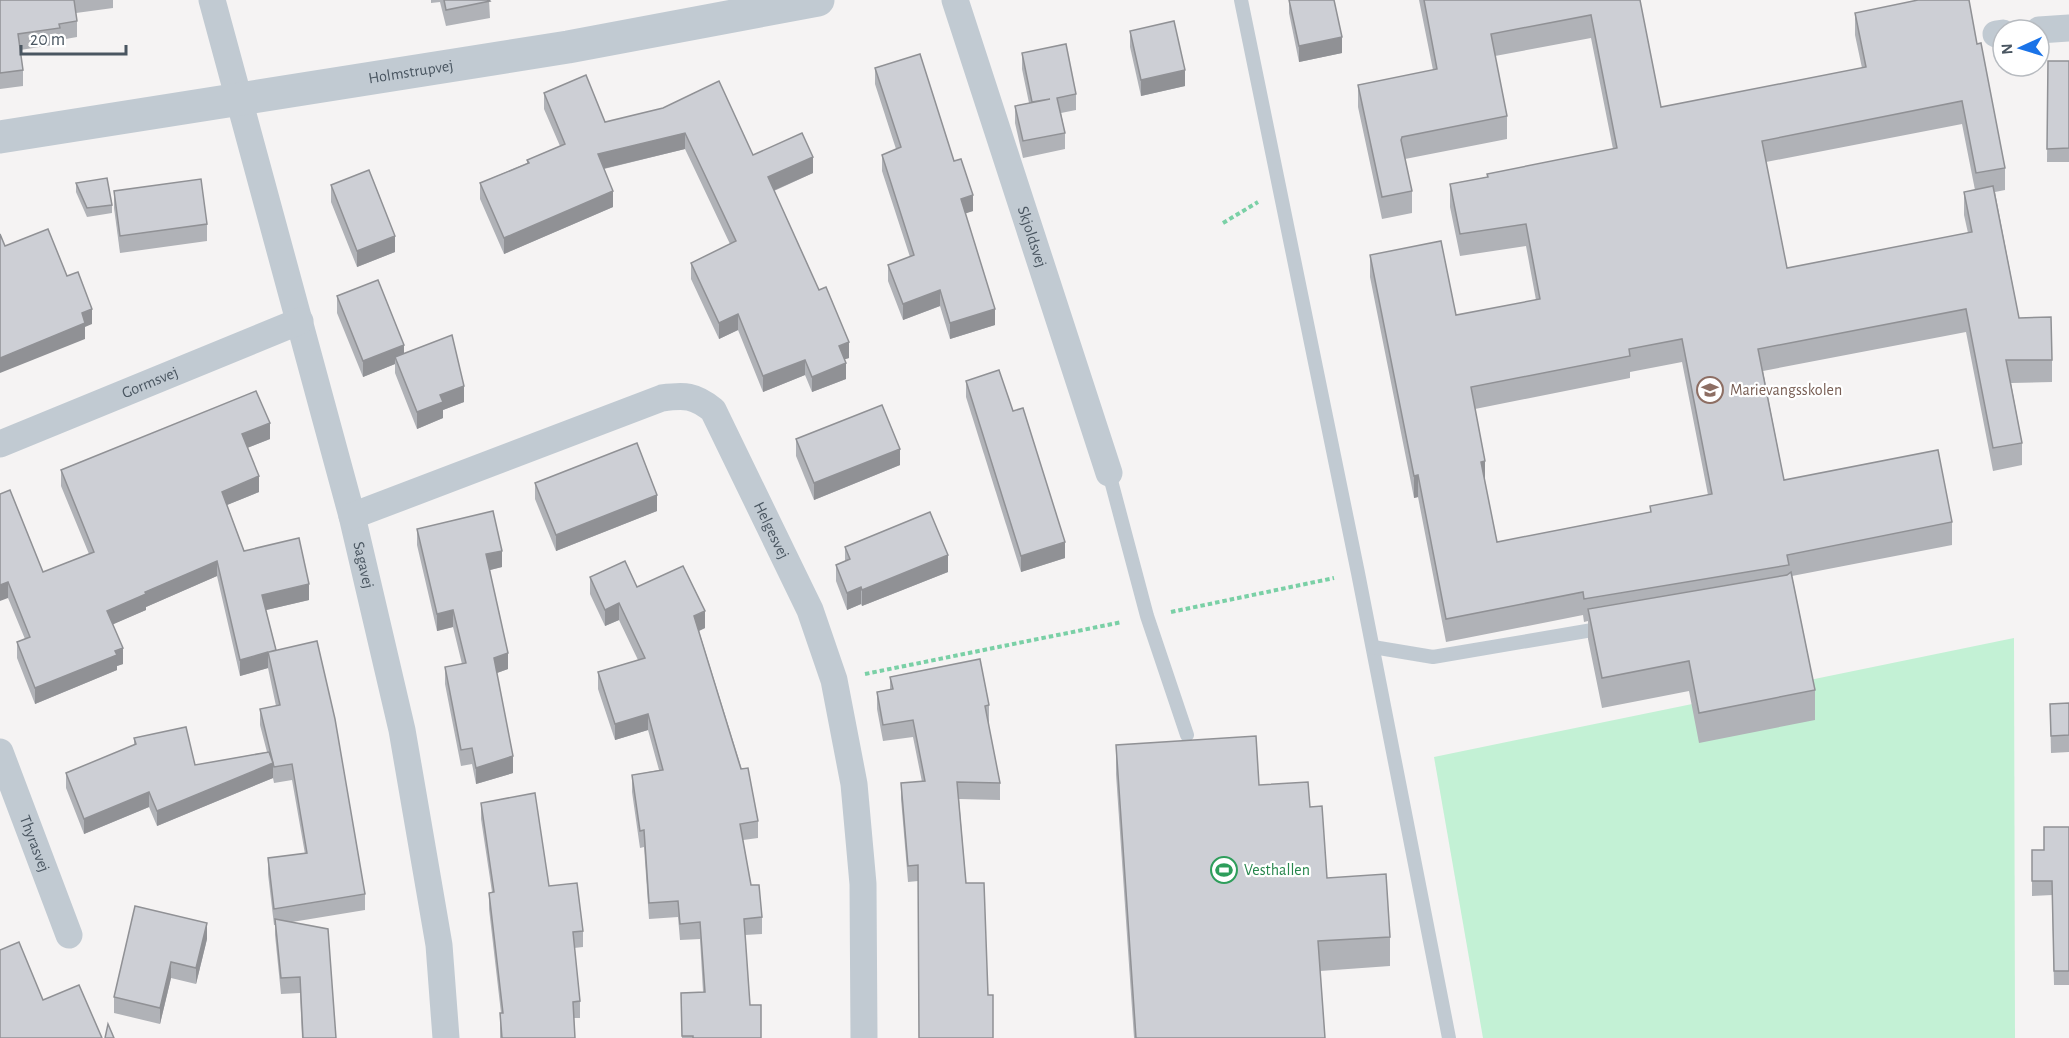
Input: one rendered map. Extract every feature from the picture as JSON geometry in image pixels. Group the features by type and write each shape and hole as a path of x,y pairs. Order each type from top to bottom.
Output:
{"street":[{"name":"Sagavej","path":"212,0 352,516 402,730 439,945 446,1038"},
{"name":"Holmstrupvej","path":"0,137 568,47 818,0"},
{"name":"Skjoldsvej","path":"956,0 1109,473"},
{"path":"2051,29 2069,28"},
{"name":"Gormsvej","path":"0,444 300,321"},
{"name":"Helgesvej","path":"352,516 662,398 680,395 699,398 713,410 810,610 834,680 854,784 863,884 864,1038"},
{"name":"Thyrasvej","path":"0,752 69,936"}],"lane":[{"path":"1241,0 1373,647 1449,1038"},
{"path":"1109,473 1147,616 1187,735"},
{"path":"1373,647 1433,657 1612,627"}],"path":[{"path":"1223,223 1280,188"},
{"path":"834,680 1358,573"}],"green space":[{"path":"2014,638 2015,1038 1483,1038 1434,757"}],"building":[{"path":"0,0 74,0 77,21 59,24 60,28 18,34 23,70 0,73"},
{"path":"444,0 489,0 490,1 446,10"},
{"path":"1289,0 1334,0 1342,37 1299,46"},
{"path":"1424,0 1640,0 1661,107 1866,67 1855,13 1918,0 1969,0 1977,44 1981,43 2005,168 1976,173 1962,101 1762,141 1787,268 1972,232 1964,192 1993,186 2019,318 2051,317 2052,360 2006,360 2022,443 1993,448 1966,309 1758,349 1784,480 1938,450 1952,522 1787,555 1789,565 1584,599 1583,592 1446,619 1418,475 1414,476 1370,255 1441,241 1456,315 1540,299 1526,224 1460,234 1450,184 1488,177 1487,174 1617,148 1591,15 1491,34 1507,116 1402,137 1412,191 1382,197 1358,85 1437,69","holes":["1682,339 1712,494 1650,506 1651,512 1497,542 1481,462 1485,461 1471,387 1630,356 1629,349"]},
{"path":"1174,21 1185,70 1141,80 1130,31"},
{"path":"1066,44 1076,94 1057,98 1065,133 1023,141 1015,106 1050,99 1032,102 1022,53"},
{"path":"920,54 954,161 961,159 973,195 961,199 995,309 950,323 940,290 903,304 888,265 914,255 882,155 901,147 875,68"},
{"path":"2051,61 2069,61 2069,148 2047,149 2048,78 2051,78"},
{"path":"586,75 605,122 663,108 719,81 753,155 802,133 813,157 768,177 819,290 826,287 849,342 839,346 846,363 812,377 805,360 763,376 738,314 719,323 691,263 736,241 685,133 598,154 613,191 504,238 480,183 529,163 527,160 565,144 544,93"},
{"path":"369,170 395,236 357,251 331,185"},
{"path":"107,178 112,205 87,208 76,183"},
{"path":"201,179 207,224 120,236 114,191"},
{"path":"48,229 67,276 78,272 92,309 82,313 85,323 0,358 0,234 5,246"},
{"path":"378,280 404,345 363,361 337,296"},
{"path":"452,335 464,386 440,395 443,402 417,412 395,357"},
{"path":"999,370 1013,411 1023,408 1065,542 1021,556 966,381"},
{"path":"256,391 270,423 242,434 259,476 222,492 244,551 299,538 309,584 262,595 276,650 269,652 317,641 335,719 365,894 274,909 268,858 307,853 292,764 274,767 260,709 280,705 268,652 240,660 217,561 107,611 123,648 115,651 117,655 35,688 17,642 30,637 8,582 0,585 0,494 10,490 43,572 94,552 61,470"},
{"path":"882,405 900,449 814,483 796,439"},
{"path":"637,443 657,495 556,535 535,483"},
{"path":"493,511 502,551 486,554 508,653 494,658 513,756 476,768 472,748 461,750 445,667 466,663 453,610 437,614 417,529"},
{"path":"930,512 948,555 862,590 861,587 847,593 836,565 850,559 845,547"},
{"path":"625,561 637,587 683,566 705,611 694,616 741,769 748,768 758,821 740,824 751,885 759,885 762,917 744,919 750,1005 761,1005 761,1038 682,1036 681,993 705,992 700,922 680,924 678,901 649,903 644,830 640,831 632,775 663,770 648,714 615,724 598,672 645,658 619,603 605,610 590,577"},
{"path":"1791,572 1815,690 1699,713 1689,661 1602,678 1588,609 1787,575"},
{"path":"980,659 989,705 985,706 1000,783 957,782 966,883 984,883 988,995 993,995 993,1038 919,1038 918,865 908,866 901,783 925,781 913,720 883,725 877,692 893,689 890,677"},
{"path":"2069,703 2069,735 2051,736 2050,704"},
{"path":"186,727 195,765 269,752 273,763 157,811 149,792 84,819 66,773 136,744 134,738"},
{"name":"Vesthallen","path":"1256,736 1259,785 1308,782 1310,807 1322,806 1327,878 1386,874 1390,937 1318,941 1325,1038 1136,1038 1116,745"},
{"path":"535,793 549,886 577,883 583,931 573,932 580,1001 573,1002 575,1038 502,1038 500,1013 503,1013 489,893 494,892 481,803"},
{"path":"2044,827 2069,827 2069,971 2054,971 2052,881 2032,881 2032,850 2044,850"},
{"path":"135,906 207,923 196,968 171,962 160,1008 114,997"},
{"path":"275,919 328,929 336,1038 303,1038 300,977 281,978"},
{"path":"19,942 43,1000 79,985 102,1038 0,1038 0,950"},
{"path":"108,1024 114,1038 105,1038"}],"place":[{"name":"Marievangsskolen","path":"1710,390"},
{"name":"Vesthallen","path":"1224,870"}]}
